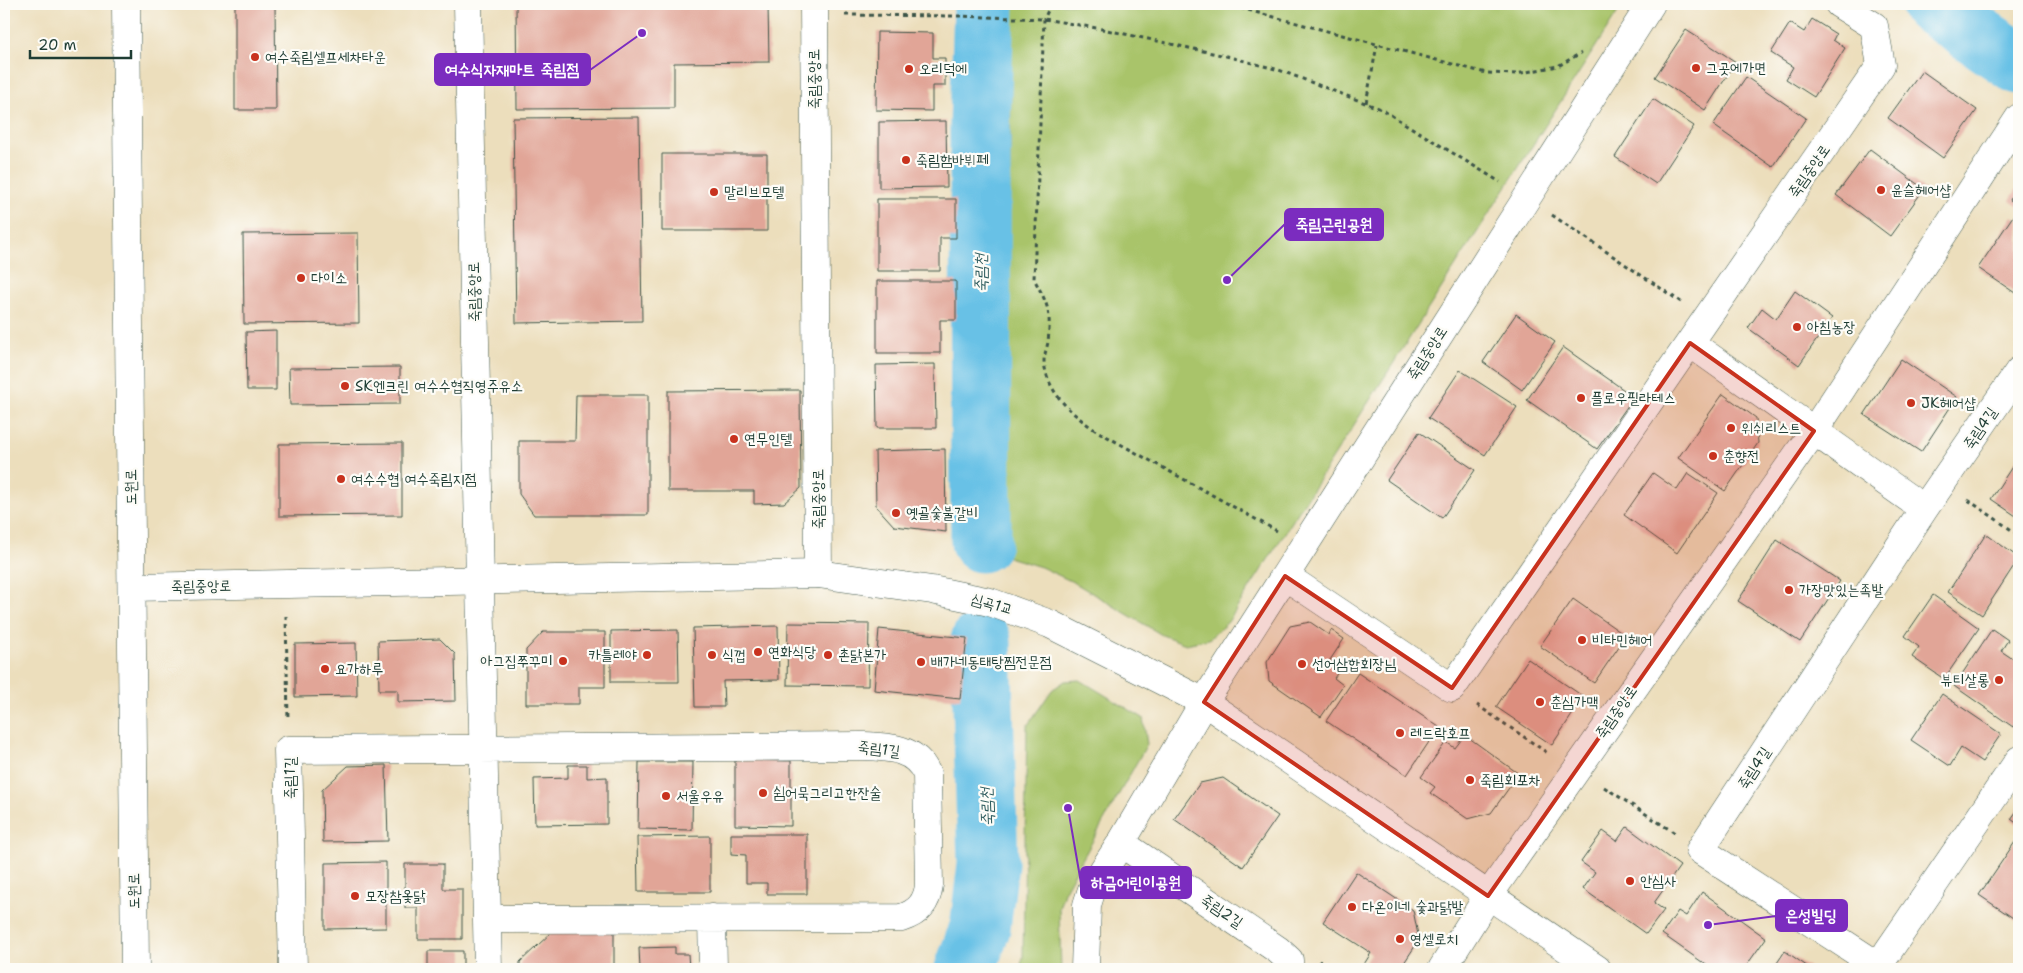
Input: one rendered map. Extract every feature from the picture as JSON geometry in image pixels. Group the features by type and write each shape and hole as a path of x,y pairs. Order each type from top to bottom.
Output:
{"street":[{"name":"도원로","path":"126,4 135,969"},
{"name":"죽림중앙로","path":"468,4 480,581"},
{"name":"죽림중앙로","path":"1204,702 1651,4"},
{"name":"죽림중앙로","path":"1452,688 1882,65 1874,26 1839,4"},
{"name":"죽림중앙로","path":"814,9 818,574"},
{"name":"죽림중앙로","path":"1442,969 1488,896 1814,431 2019,118"},
{"path":"1690,343 1924,509"},
{"name":"죽림4길","path":"1700,850 1924,509 2019,371"},
{"name":"죽림중앙로","path":"132,587 818,574 932,590"},
{"path":"1285,576 1452,688"},
{"path":"480,581 488,969"},
{"name":"심곡1교","path":"932,590 990,602 1050,624 1204,702"},
{"path":"1085,969 1087,905 1093,886 1121,843 1204,702 1597,969"},
{"name":"죽림1길","path":"293,969 288,750 861,746 898,749 909,753 924,767 927,774 929,885 928,896 924,904 915,913 901,918 712,918"},
{"path":"1700,850 1881,968 2019,760"},
{"name":"죽림2길","path":"1121,843 1278,950 1289,960 1289,969"},
{"path":"487,919 712,918 713,969"}],"path":[{"path":"1052,4 1044,19 1034,279 1044,296 1050,317 1044,360 1052,386 1060,401 1077,417 1096,430 1303,546"},
{"path":"1225,4 1486,73 1516,74 1558,66 1581,53 1587,45"},
{"path":"814,9 1044,19 1102,29 1226,56 1279,70 1381,109 1527,198 1706,319"},
{"path":"1366,103 1377,45"},
{"path":"1943,482 2019,535"},
{"path":"286,584 288,750"},
{"path":"1452,688 1553,757"},
{"path":"1604,786 1700,850"}],"highlighted area":[{"path":"1690,343 1814,431 1488,896 1204,702 1285,576 1452,688"}],"green space":[{"path":"1012,4 1623,4 1228,622 1209,639 1186,644 1162,635 1075,583 1041,567 1005,556"},
{"path":"1080,680 1143,718 1147,744 1064,892 1059,908 1061,969 1020,969 1023,957 1027,726 1052,690 1065,681"}],"building":[{"name":"여수죽림셀프세차타운","path":"235,4 275,4 276,110 235,110"},
{"path":"516,4 768,4 769,62 674,63 674,108 517,109"},
{"path":"1812,19 1836,34 1833,40 1845,48 1814,97 1786,79 1793,67 1771,53 1790,23 1804,32"},
{"path":"1686,30 1736,62 1705,110 1655,77"},
{"path":"877,32 933,33 933,58 945,58 945,86 932,86 932,111 876,110"},
{"path":"1922,71 1977,110 1943,158 1888,118"},
{"path":"1746,77 1806,118 1773,167 1713,125"},
{"path":"1653,99 1694,126 1656,184 1615,157"},
{"path":"639,117 642,321 516,323 513,118"},
{"path":"946,121 947,187 879,188 879,122"},
{"path":"1870,149 1924,189 1890,236 1836,195"},
{"name":"말리브모텔","path":"662,154 767,154 767,231 662,231"},
{"path":"2019,186 2019,206 2010,200"},
{"path":"877,199 956,199 956,238 940,238 940,271 877,271"},
{"path":"2013,216 2019,220 2018,295 1978,268"},
{"name":"다이소","path":"358,233 359,323 244,324 243,234"},
{"path":"877,281 956,281 956,320 940,320 940,353 877,353"},
{"path":"1795,291 1832,318 1799,365 1748,328 1762,308 1776,319"},
{"path":"1516,314 1555,342 1522,390 1483,362"},
{"path":"276,331 276,390 247,390 246,332"},
{"path":"1563,347 1634,397 1597,449 1527,400"},
{"path":"1901,359 1957,397 1921,452 1864,415"},
{"path":"935,364 936,428 877,428 876,365"},
{"name":"SK엔크린 여수수협직영주유소","path":"400,367 400,404 290,405 289,368"},
{"path":"1460,370 1517,407 1485,455 1428,418"},
{"name":"연무인텔","path":"800,390 801,488 784,503 754,504 754,491 668,491 668,391"},
{"path":"1723,394 1756,418 1758,443 1725,491 1678,458"},
{"path":"576,395 648,395 648,515 534,515 519,494 519,441 575,441"},
{"path":"1419,432 1475,470 1442,518 1387,480"},
{"name":"여수수협 여수죽림지점","path":"402,443 402,515 279,516 279,444"},
{"path":"945,449 946,532 894,526 876,506 875,451"},
{"path":"2019,456 2019,518 1991,499"},
{"path":"1653,473 1677,490 1688,473 1718,493 1677,553 1624,515"},
{"path":"1986,534 2019,558 1982,615 1948,592"},
{"path":"1777,540 1840,581 1800,642 1738,601"},
{"path":"1933,595 1979,628 1944,679 1912,657 1919,647 1905,636"},
{"path":"1573,599 1626,636 1594,683 1540,646"},
{"path":"1310,622 1329,635 1331,630 1344,639 1330,660 1341,668 1334,678 1343,685 1321,717 1269,681 1267,662 1290,626"},
{"path":"788,623 869,624 868,686 787,685"},
{"path":"778,626 779,680 723,681 724,707 695,707 693,628"},
{"path":"879,629 967,638 960,699 874,690"},
{"path":"1992,629 2008,640 2001,651 2019,663 2019,717 2013,727 1954,686"},
{"path":"678,630 679,682 611,682 611,631"},
{"path":"543,632 605,632 605,687 579,687 579,704 526,704 526,650"},
{"path":"440,639 455,654 456,701 398,702 398,690 379,690 378,641"},
{"path":"356,643 357,696 295,697 295,644"},
{"path":"1528,659 1584,697 1552,745 1496,707"},
{"path":"1358,673 1439,727 1407,775 1326,721"},
{"path":"1942,694 2001,734 1982,762 1961,748 1950,766 1911,740"},
{"path":"1465,735 1519,774 1491,813 1468,819 1430,793 1435,787 1421,777 1446,742 1455,748"},
{"path":"735,760 791,761 791,826 735,825"},
{"path":"639,762 693,762 692,830 638,829"},
{"path":"386,765 388,841 323,842 322,790 348,766"},
{"path":"568,765 587,765 587,778 607,777 607,824 535,825 534,779 568,778"},
{"path":"1223,778 1278,816 1243,867 1174,819 1200,783"},
{"path":"2019,808 2019,825 2011,819"},
{"name":"안심사","path":"1627,827 1680,866 1654,903 1664,910 1646,934 1583,889 1595,872 1581,862 1603,831 1617,841"},
{"path":"731,834 807,834 807,894 767,894 767,883 746,883 746,855 731,854"},
{"path":"710,836 710,892 638,892 637,837"},
{"path":"2015,842 2019,845 2019,922 1979,895"},
{"path":"386,862 386,928 325,929 325,863"},
{"path":"405,864 443,864 443,889 462,889 462,939 418,939 418,908 405,908"},
{"path":"1356,872 1413,910 1419,940 1400,969 1361,969 1371,953 1323,922"},
{"path":"1702,892 1766,938 1744,969 1712,969 1662,934 1678,911 1686,916"},
{"path":"553,931 614,931 614,969 520,969 520,962"},
{"path":"675,947 675,954 688,954 689,969 640,969 639,948"},
{"path":"428,951 463,951 463,969 428,969"},
{"path":"1785,951 1811,969 1773,969"}],"waterway":[{"name":"죽림천","path":"981,542 980,124 984,4"},
{"name":"죽림천","path":"1931,4 2019,64"},
{"name":"죽림천","path":"965,969 980,928 988,864 981,641"}],"place":[{"name":"여수식자재마트 죽림점","path":"642,33"},
{"name":"여수죽림셀프세차타운","path":"255,57"},
{"name":"그곳에가면","path":"1696,68"},
{"name":"오리덕에","path":"909,69"},
{"name":"죽림함바뷔페","path":"906,160"},
{"name":"윤슬헤어샵","path":"1881,190"},
{"name":"말리브모텔","path":"714,192"},
{"name":"다이소","path":"301,278"},
{"name":"죽림근린공원","path":"1227,280"},
{"name":"아침농장","path":"1797,327"},
{"name":"SK엔크린 여수수협직영주유소","path":"345,386"},
{"name":"플로우필라테스","path":"1581,398"},
{"name":"JK헤어샵","path":"1911,403"},
{"name":"위쉬리스트","path":"1731,428"},
{"name":"연무인텔","path":"734,439"},
{"name":"춘향전","path":"1713,456"},
{"name":"여수수협 여수죽림지점","path":"341,479"},
{"name":"옛골숯불갈비","path":"896,513"},
{"name":"가장맛있는족발","path":"1789,590"},
{"name":"비타민헤어","path":"1582,640"},
{"name":"연화식당","path":"758,652"},
{"name":"카틀레야","path":"647,655"},
{"name":"식껍","path":"712,655"},
{"name":"촌닭본가","path":"828,655"},
{"name":"아그집쭈꾸미","path":"563,661"},
{"name":"배가네동태탕찜전문점","path":"921,662"},
{"name":"선어삼합회장님","path":"1302,664"},
{"name":"요가하루","path":"325,669"},
{"name":"뷰티살롱","path":"1999,680"},
{"name":"춘심가맥","path":"1540,702"},
{"name":"레드락호프","path":"1400,733"},
{"name":"죽림회포차","path":"1470,780"},
{"name":"쉼어묵그리고한잔술","path":"763,793"},
{"name":"서울우유","path":"666,796"},
{"name":"하금어린이공원","path":"1068,808"},
{"name":"안심사","path":"1630,881"},
{"name":"모장참옻닭","path":"355,896"},
{"name":"다온이네 숯과닭발","path":"1352,907"},
{"name":"은성빌딩","path":"1708,925"},
{"name":"영셀로치","path":"1400,939"}]}
